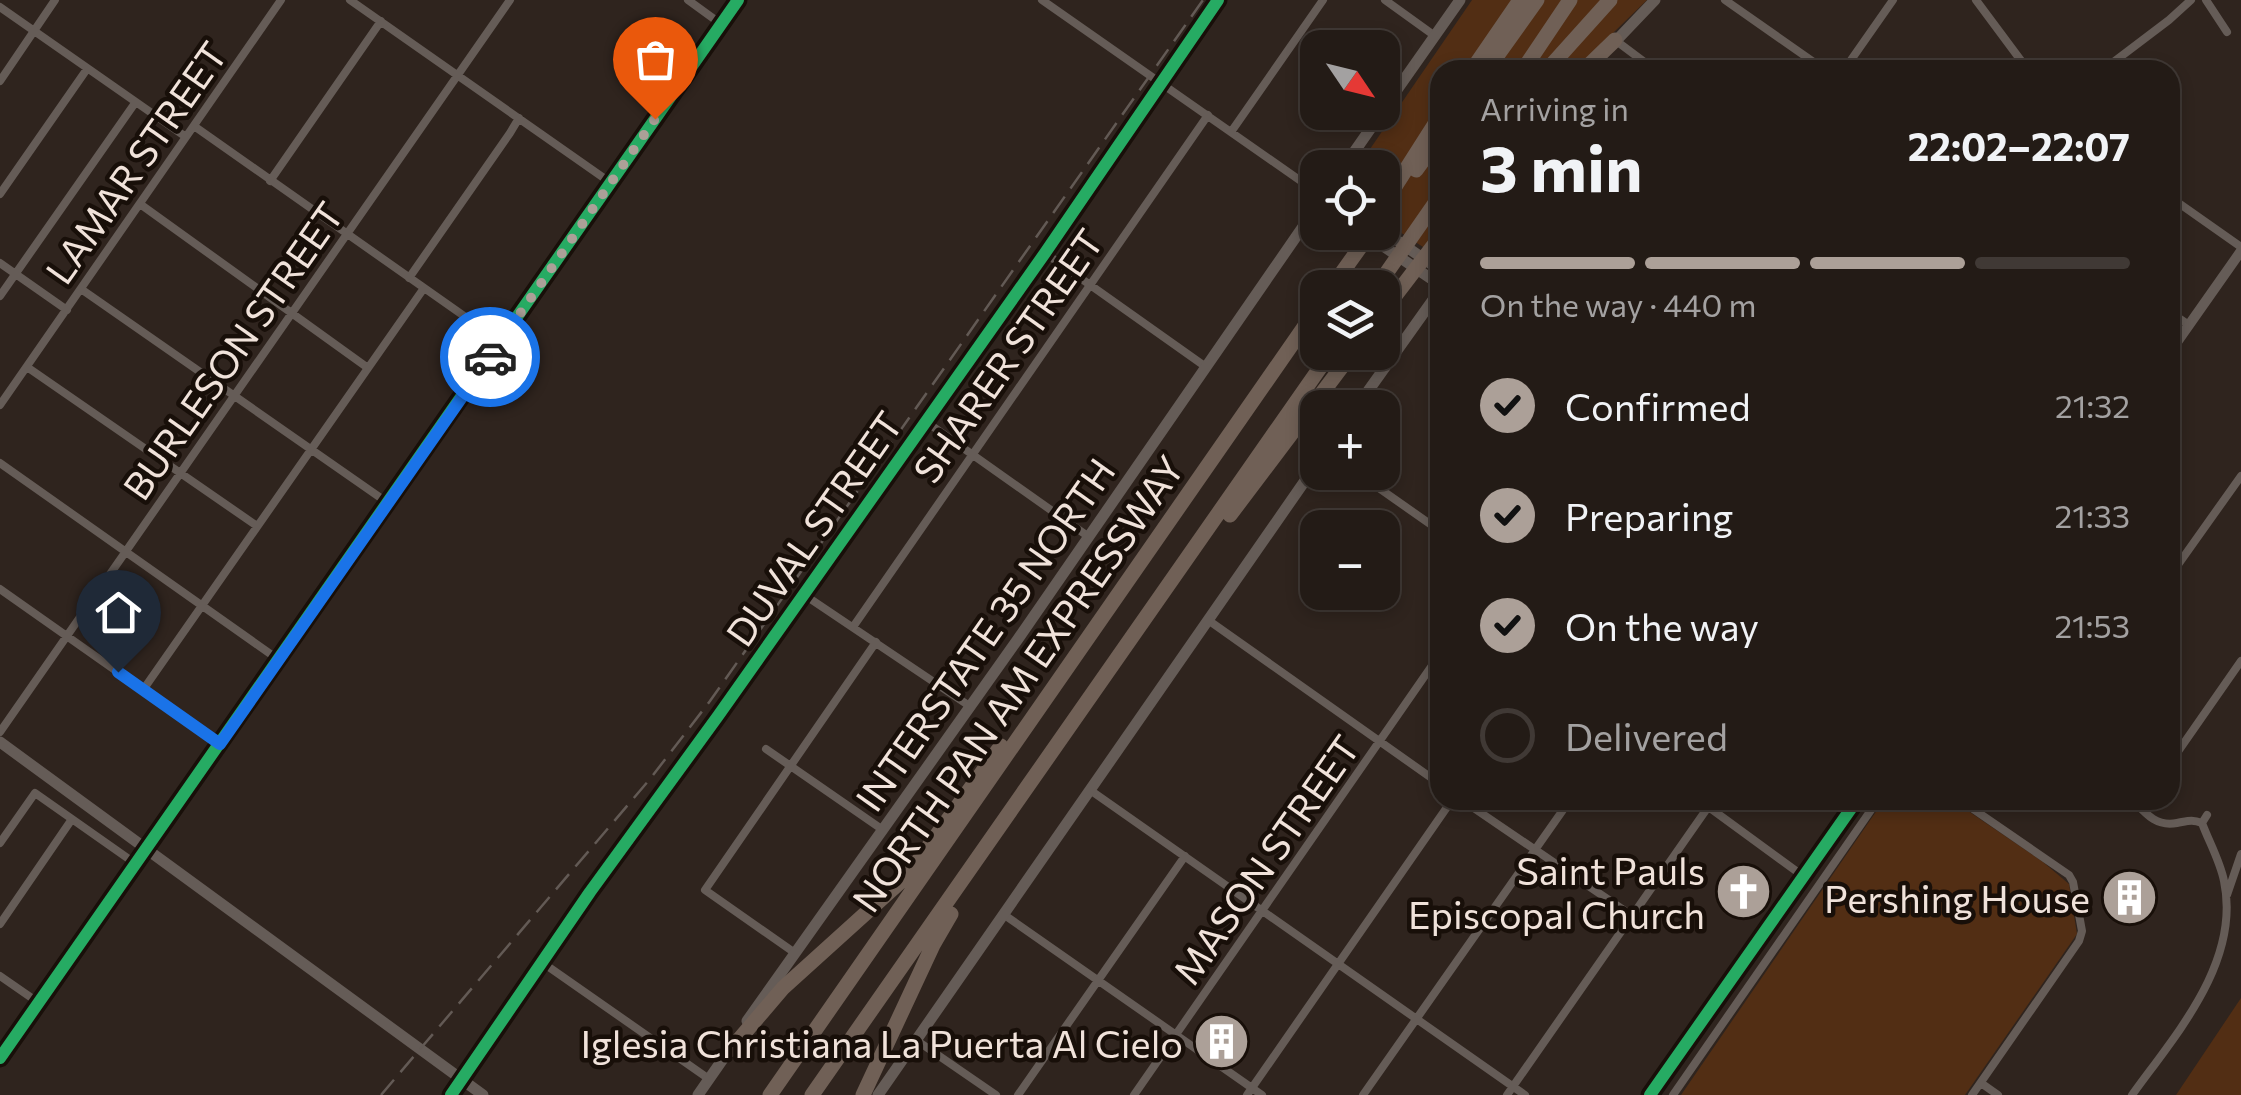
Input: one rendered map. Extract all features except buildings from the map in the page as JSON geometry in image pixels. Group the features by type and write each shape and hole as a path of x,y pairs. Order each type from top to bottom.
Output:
{"highway":[{"path":"1479,60 1518,0"},
{"path":"1495,60 1538,0"},
{"path":"1530,60 1570,0"},
{"path":"1557,60 1610,0"},
{"path":"1595,60 1616,40"},
{"path":"1400,179 1430,132"},
{"path":"1400,191 1430,151"},
{"path":"1389,270 1430,210"},
{"path":"1400,289 1430,251"},
{"name":"NORTH PAN AM EXPRESSWAY","path":"770,1095 1300,333"},
{"name":"NORTH PAN AM EXPRESSWAY","path":"812,1095 1318,370"},
{"path":"1168,586 1214,535 1339,370"},
{"path":"730,1050 782,988 908,875 985,766 1085,642"},
{"path":"863,1095 942,929 1099,688"}],"main road":[{"path":"1400,86 1460,0"},
{"path":"1601,60 1655,0"},
{"name":"INTERSTATE 35 NORTH","path":"698,1095 1300,231"},
{"path":"1400,245 1430,269"},
{"path":"1396,250 1430,271"},
{"path":"1369,390 1430,304"},
{"path":"878,1095 1300,488"},
{"path":"0,742 483,1095"}],"street":[{"path":"0,81 55,0"},
{"name":"LAMAR STREET","path":"0,406 282,0"},
{"path":"350,0 611,183"},
{"name":"BURLESON STREET","path":"0,732 510,0"},
{"path":"688,0 722,24"},
{"path":"0,1058 738,0"},
{"path":"1042,0 1300,180"},
{"name":"DUVAL STREET","path":"452,1092 1045,253 1218,0"},
{"path":"1231,132 1322,0"},
{"path":"1385,0 1435,36"},
{"path":"1725,0 1811,60"},
{"path":"1851,60 1893,0"},
{"path":"1976,0 2021,60"},
{"path":"2117,60 2191,0"},
{"path":"2206,0 2227,32"},
{"path":"0,7 186,137"},
{"path":"270,181 381,21"},
{"path":"1616,40 1643,60"},
{"path":"0,194 87,69"},
{"path":"0,296 136,102"},
{"name":"SHARER STREET","path":"852,627 1208,115"},
{"path":"409,278 518,118"},
{"path":"194,126 501,342"},
{"path":"140,204 368,368"},
{"path":"2180,204 2241,250 2180,338"},
{"path":"1045,253 1206,367"},
{"path":"0,263 66,310"},
{"path":"144,690 424,288"},
{"path":"81,289 388,503"},
{"path":"2180,319 2189,325"},
{"path":"27,367 257,526"},
{"path":"924,421 1090,537"},
{"path":"0,464 279,660"},
{"path":"2180,562 2241,476"},
{"path":"1381,490 1430,525"},
{"path":"0,588 220,744"},
{"path":"803,594 970,706"},
{"path":"1208,620 1430,777"},
{"path":"795,953 705,890 876,642"},
{"path":"2180,749 2241,661"},
{"name":"MASON STREET","path":"1134,1095 1430,668"},
{"path":"766,748 883,830"},
{"path":"1090,790 1340,963 1510,1091 1525,1095"},
{"path":"0,843 35,792 136,864"},
{"path":"1250,1091 1445,810"},
{"path":"1477,810 1631,915"},
{"path":"1362,1095 1563,810"},
{"path":"1510,1091 1706,810"},
{"path":"1720,810 1803,876"},
{"path":"1650,1095 1851,810"},
{"path":"1673,1095 1871,810"},
{"path":"1972,1095 2079,941 2082,931 2069,875 1975,810"},
{"path":"2132,1095 2197,1002 2212,973 2223,936 2225,899 2224,880 2205,819 2170,825 2158,823 2144,810"},
{"path":"0,924 72,819"},
{"path":"2225,899 2241,854"},
{"path":"1018,1095 1184,856"},
{"path":"1003,914 1176,1034 1250,1091 1262,1095"},
{"path":"543,963 709,1079"},
{"path":"0,976 39,1003"},
{"path":"916,1040 996,1095"},
{"path":"1981,1083 1998,1095"}],"shaded area":[{"path":"1472,0 1647,0 1592,60 1431,60"},
{"path":"1430,61 1430,252 1400,232 1400,150 1369,150 1383,130 1400,130 1400,105"},
{"path":"1877,810 1967,810 2069,884 2077,934 1965,1095 1681,1095"},
{"path":"2241,998 2241,1095 2176,1095"}],"railway":[{"path":"381,1095 650,779 710,701 1203,0"}],"cycle path":[{"path":"0,1058 738,0"},
{"path":"451,1095 590,892 1045,253 1218,0"},
{"path":"1650,1095 1850,810"}],"way so far":[{"path":"490,357 655,119"}],"place":[{"name":"Saint Pauls Episcopal Church","path":"1744,891"},
{"name":"Pershing House","path":"2129,897"},
{"name":"Iglesia Christiana La Puerta Al Cielo","path":"1222,1042"}],"route":[{"path":"118,672 220,744 490,357"}]}
